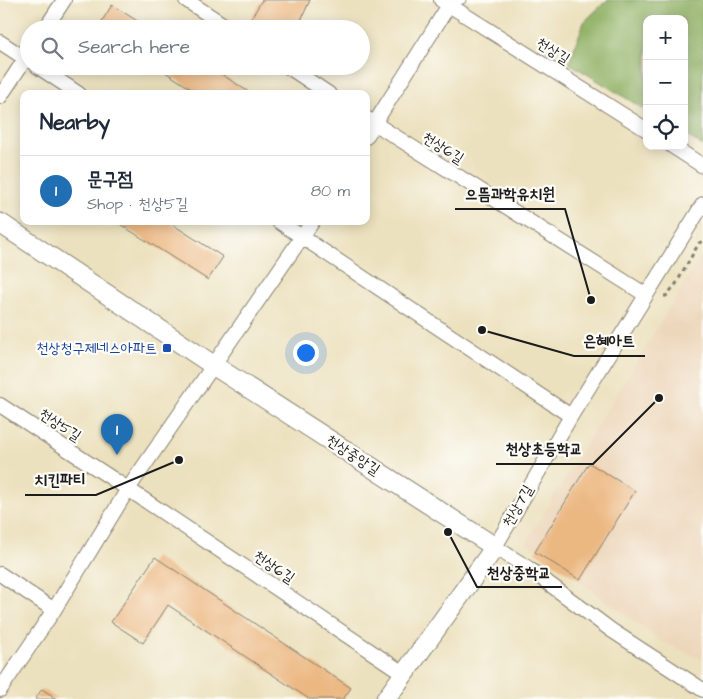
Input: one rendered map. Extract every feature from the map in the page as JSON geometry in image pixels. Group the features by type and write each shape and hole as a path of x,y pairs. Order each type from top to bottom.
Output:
{"street":[{"path":"51,20 64,0"},
{"path":"186,0 216,20"},
{"path":"370,121 450,2"},
{"name":"천상길","path":"450,2 643,127"},
{"path":"0,42 20,54"},
{"path":"0,97 20,72"},
{"path":"52,75 73,90"},
{"path":"300,75 323,90"},
{"name":"천상6길","path":"370,121 646,295"},
{"path":"678,150 703,166"},
{"name":"천상7길","path":"386,699 494,547 571,416 703,204"},
{"name":"천상중앙길","path":"0,223 528,568 611,630 703,690"},
{"path":"284,225 571,416"},
{"path":"0,690 54,610 128,489 311,225"},
{"name":"천상5길","path":"0,406 128,489"},
{"name":"천상6길","path":"128,489 403,673"},
{"path":"0,574 54,610"}],"shaded area":[{"path":"703,253 703,660 662,642 526,542"}],"green space":[{"path":"607,0 703,0 703,146 688,137 688,15 643,15 643,109 569,63 584,22"}],"building":[{"path":"262,0 310,0 301,20 250,20"},
{"path":"112,5 136,20 103,20"},
{"path":"170,75 223,75 246,90 193,90"},
{"path":"121,225 173,225 223,257 208,280"},
{"path":"589,463 635,491 580,580 535,552"},
{"path":"155,557 351,688 343,699 309,699 168,605 143,643 111,622"},
{"path":"42,689 57,699 35,699"}],"place":[{"name":"으뜸과학유치원","path":"591,300"},
{"name":"은혜아트","path":"482,330"},
{"name":"천상청구제네스아파트","path":"167,348"},
{"name":"천상초등학교","path":"659,398"},
{"name":"문구점","path":"117,455"},
{"name":"치킨파티","path":"179,460"},
{"name":"천상중학교","path":"448,532"}]}
